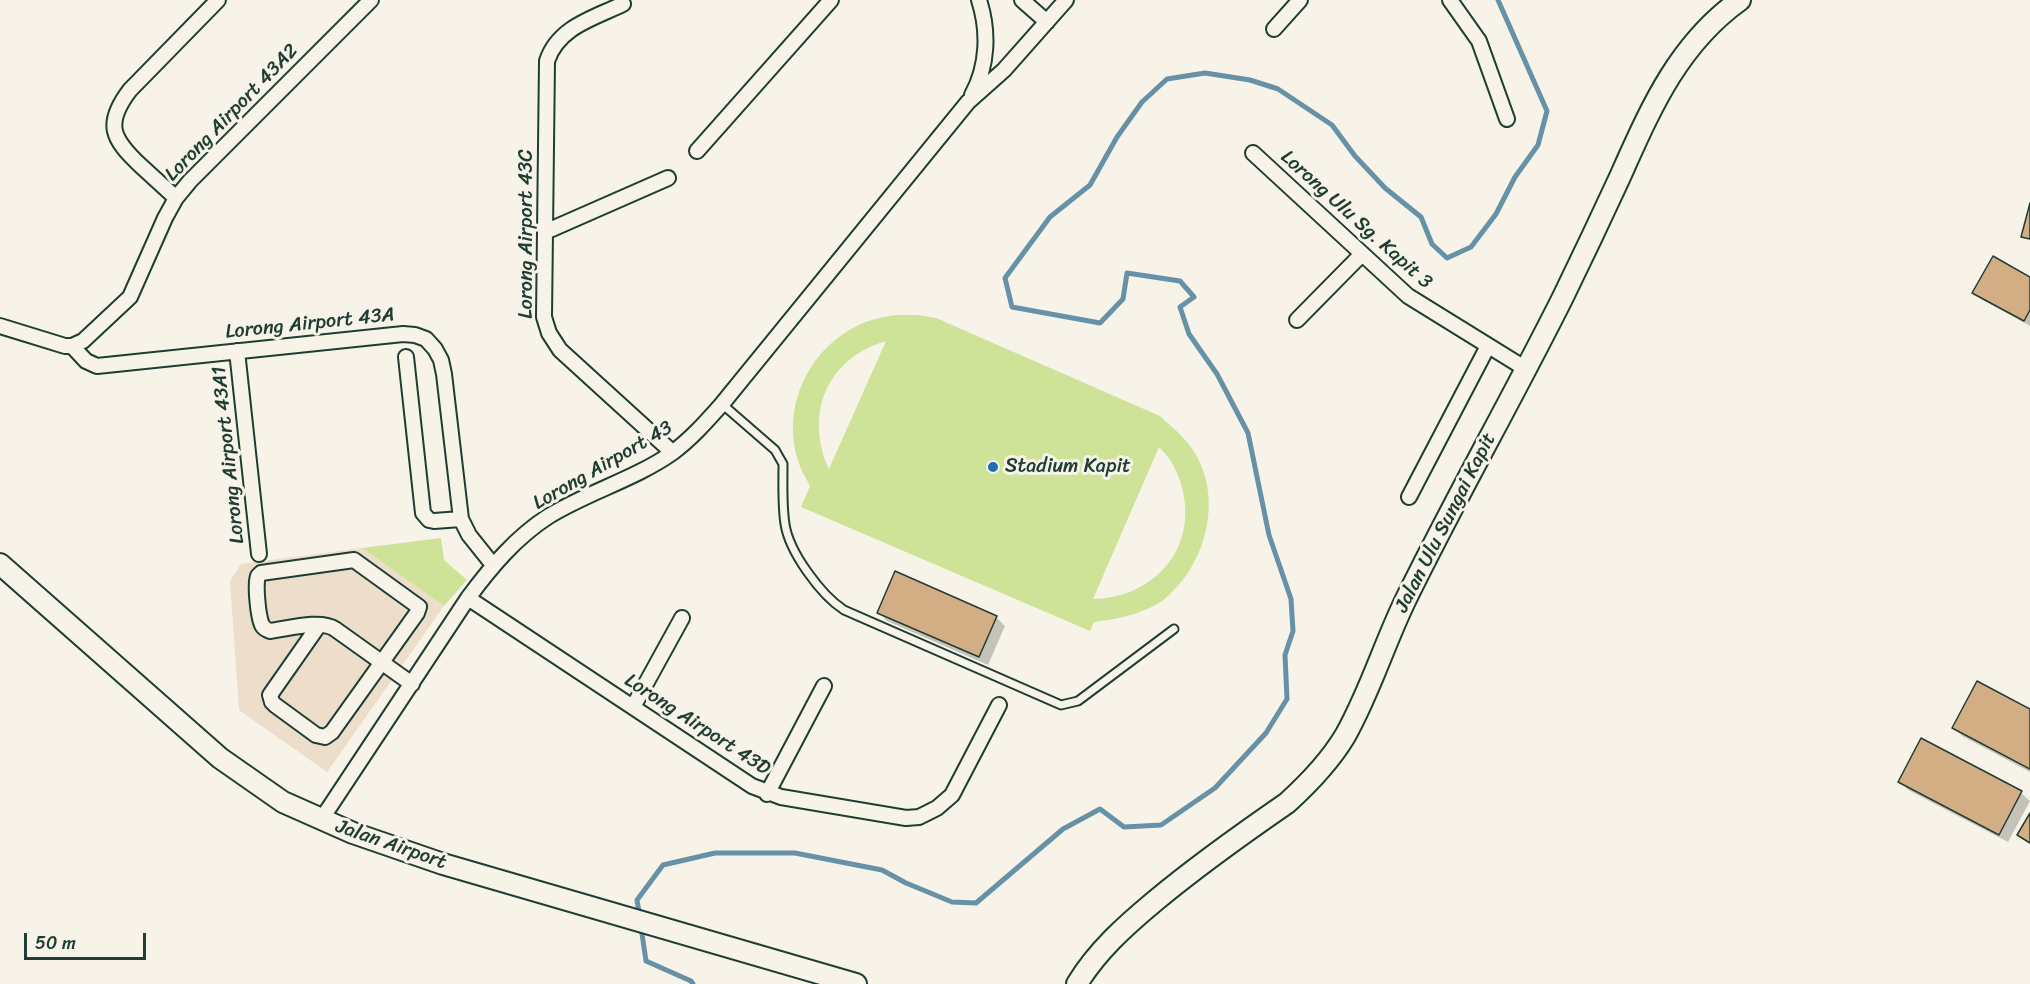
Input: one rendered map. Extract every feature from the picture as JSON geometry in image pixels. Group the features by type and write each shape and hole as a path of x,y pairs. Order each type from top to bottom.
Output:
{"main road":[{"name":"Jalan Ulu Sungai Kapit","path":"1077,984 1100,951 1128,924 1199,864 1287,802 1312,778 1344,737 1363,700 1405,601 1563,297 1653,104 1667,79 1698,38 1740,0"},
{"name":"Jalan Airport","path":"0,564 220,758 283,802 353,833 443,864 856,984"}],"street":[{"path":"176,198 122,148 115,132 115,119 120,103 130,90 218,0"},
{"name":"Lorong Airport 43A2","path":"72,346 83,341 130,297 165,218 176,198 190,181 371,0"},
{"path":"698,151 831,0"},
{"path":"968,102 977,86 985,50 983,11 979,0"},
{"path":"1022,0 1047,22"},
{"path":"968,102 1004,70 1066,0"},
{"path":"1274,28 1300,0"},
{"path":"1450,0 1479,41 1508,119"},
{"name":"Lorong Airport 43C","path":"623,4 574,27 559,37 551,48 547,61 544,317 553,342 672,452"},
{"name":"Lorong Airport 43","path":"321,820 468,598 493,565 548,517 649,466 672,452 697,432 968,102"},
{"name":"Lorong Ulu Sg. Kapit 3","path":"1253,153 1416,303 1526,369"},
{"path":"545,232 668,178"},
{"path":"1297,320 1362,254"},
{"path":"0,326 60,345 72,346"},
{"name":"Lorong Airport 43A","path":"72,346 86,361 97,366 403,334 426,339 435,349 444,374 461,519 470,536 493,565"},
{"path":"1409,497 1488,346"},
{"name":"Lorong Airport 43A1","path":"237,351 259,554"},
{"path":"406,357 423,513 429,520 434,521 461,519"},
{"path":"319,625 270,694 275,705 316,735 325,737 332,732 382,662 417,613 419,608 354,560 266,572 258,576 256,583 261,623 266,630 319,625 331,626 382,662 412,684"},
{"name":"Lorong Airport 43D","path":"468,598 767,794 906,818 929,813 952,795 999,705"},
{"path":"633,707 682,618"},
{"path":"767,794 824,686"}],"lane":[{"path":"722,404 780,457 783,464 784,523 790,540 817,586 844,610 1061,705 1071,705 1078,701 1174,629"}],"shaded area":[{"path":"362,548 444,606 327,772 239,710 230,581 241,564"}],"green space":[{"path":"897,315 936,318 1160,416 1180,434 1198,458 1209,498 1204,539 1186,576 1173,591 1161,602 1143,611 1094,622 1090,631 801,507 810,486 801,469 793,426 795,406 810,369 836,339 853,328 874,319","holes":["886,341 829,469 822,448 819,428 820,409 826,391 835,374 849,360 866,349","1159,447 1174,466 1182,489 1185,505 1180,543 1172,559 1146,583 1130,592 1093,599"]},
{"path":"441,538 444,560 467,580 444,606 362,548"}],"building":[{"path":"2030,203 2030,239 2021,237"},
{"path":"1993,256 2030,277 2030,310 2024,321 1972,293"},
{"path":"895,571 997,616 979,657 877,613"},
{"path":"1977,681 2030,709 2030,769 1952,728"},
{"path":"1921,738 2022,791 1999,835 1898,782"},
{"path":"2030,813 2030,843 2017,835"}],"waterway":[{"path":"640,918 637,900 663,865 715,853 795,853 882,870 906,883 952,902 976,903 1063,829 1100,809 1124,827 1161,825 1215,788 1266,733 1287,699 1285,655 1293,631 1291,599 1269,535 1248,433 1217,374 1189,334 1180,307 1194,297 1180,281 1127,273 1123,299 1100,323 1012,307 1005,278 1050,217 1090,185 1117,137 1142,102 1167,79 1205,73 1250,80 1278,89 1332,125 1355,156 1385,188 1421,217 1432,244 1447,258 1471,247 1496,214 1515,177 1538,145 1547,111 1498,0"},
{"path":"641,927 646,961 691,981 693,984"}],"place":[{"name":"Stadium Kapit","path":"993,467"}]}
